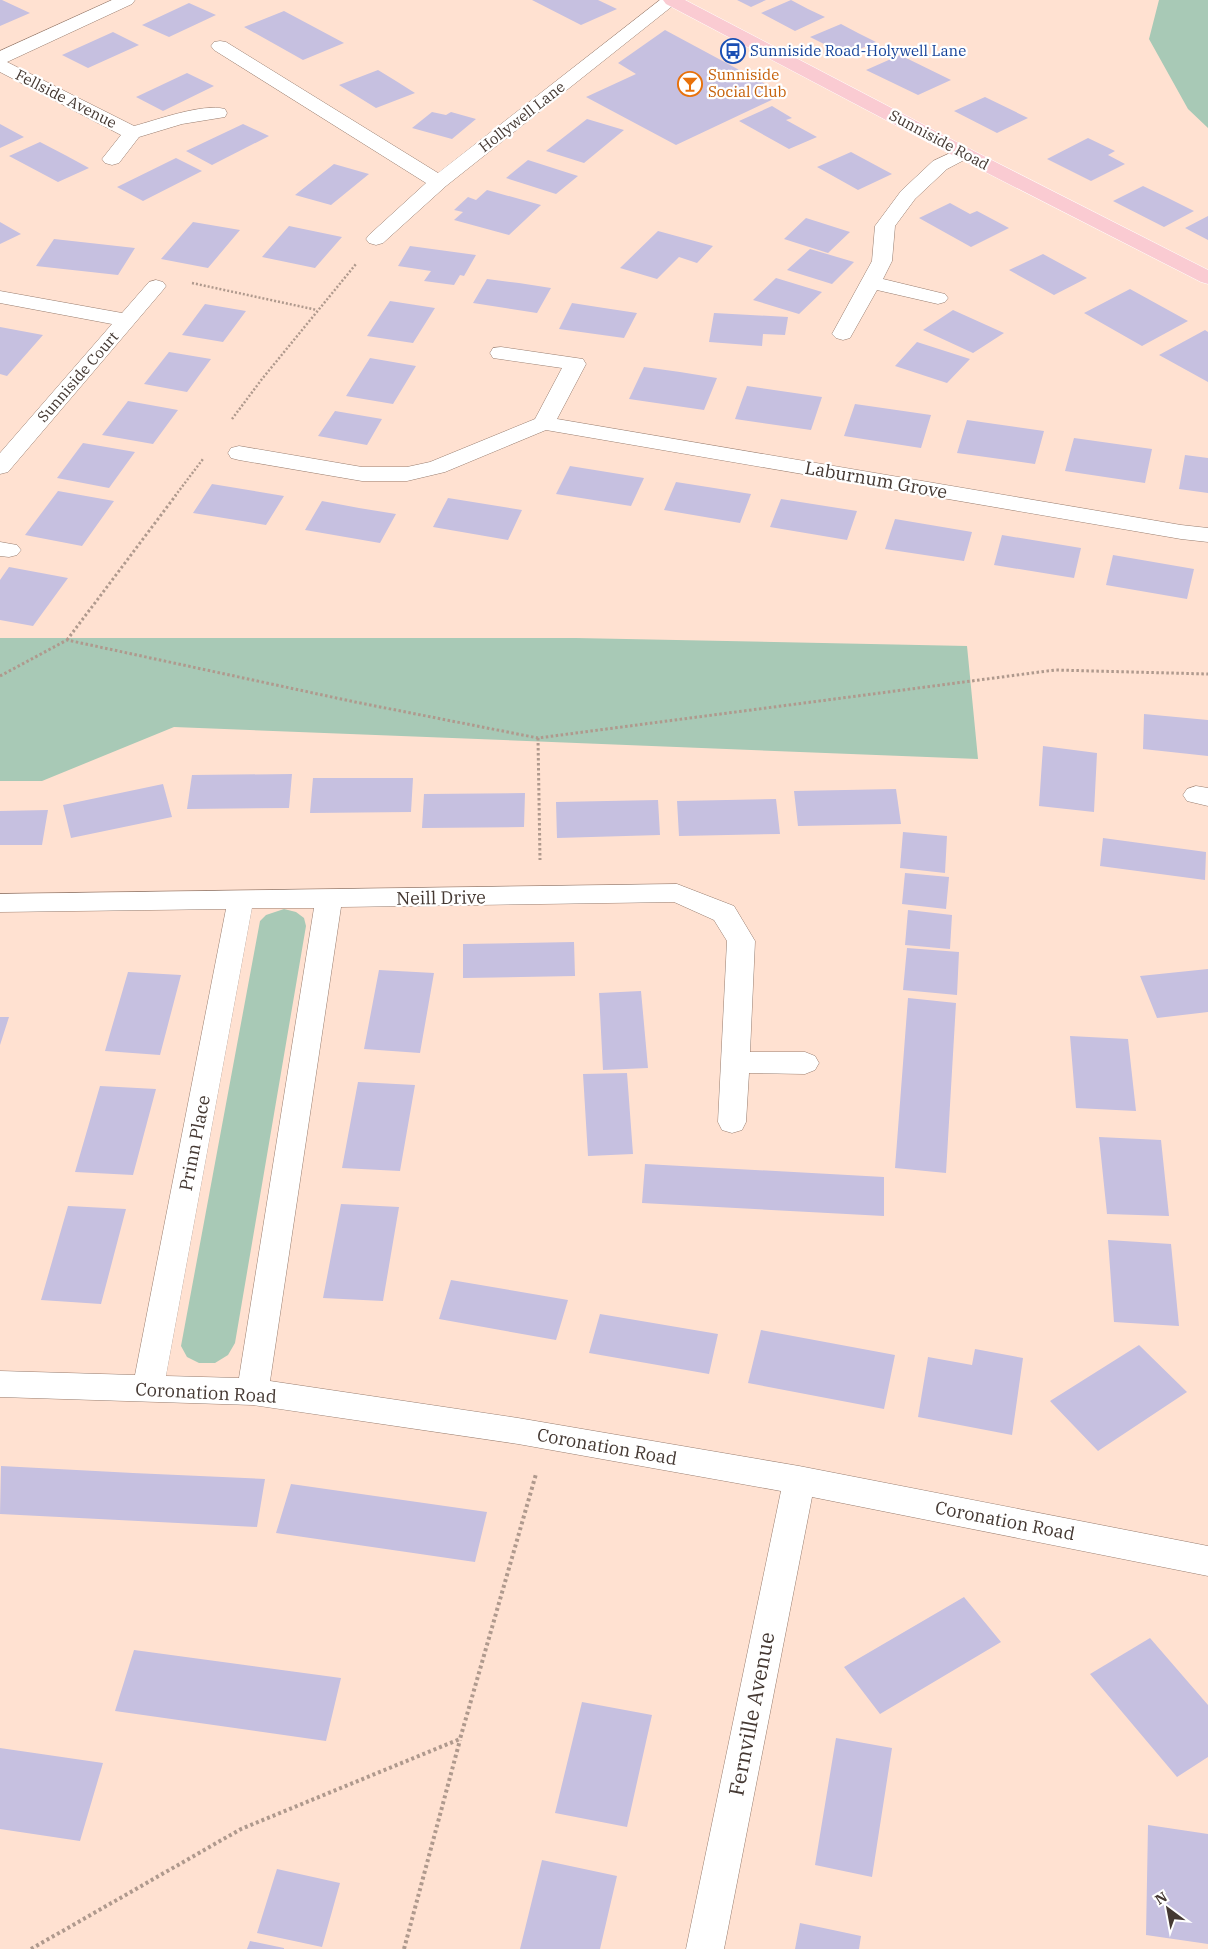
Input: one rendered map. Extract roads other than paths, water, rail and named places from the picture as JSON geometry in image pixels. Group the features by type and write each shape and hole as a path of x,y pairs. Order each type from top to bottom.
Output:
{"main road":[{"name":"Sunniside Road","path":"672,0 963,153 1208,278"}],"street":[{"name":"Fellside Avenue","path":"0,58 126,0"},
{"name":"Hollywell Lane","path":"376,239 439,182 672,0"},
{"path":"220,46 439,182"},
{"name":"Fellside Avenue","path":"0,65 132,134"},
{"name":"Fellside Avenue","path":"112,159 132,134 180,119 218,113"},
{"path":"843,334 882,261 885,226 908,196 927,177 940,165 963,153"},
{"path":"871,282 938,298"},
{"name":"Sunniside Court","path":"0,468 156,286"},
{"path":"0,296 127,320"},
{"path":"239,453 362,474 407,474 437,467 544,423 575,364 501,353"},
{"name":"Laburnum Grove","path":"544,423 1171,531 1208,535"},
{"name":"Neill Drive","path":"0,903 241,898 329,900 677,893 724,913 742,941 732,1122"},
{"name":"Prinn Place","path":"148,1389 241,898"},
{"path":"252,1392 329,900"},
{"path":"735,1062 806,1063"},
{"name":"Coronation Road","path":"0,1384 252,1392 546,1436 799,1480 1208,1561"},
{"name":"Fernville Avenue","path":"705,1949 799,1480"}],"place":[{"name":"Sunniside Road-Holywell Lane","path":"733,51"},
{"name":"Sunniside Social Club","path":"690,84"}]}
